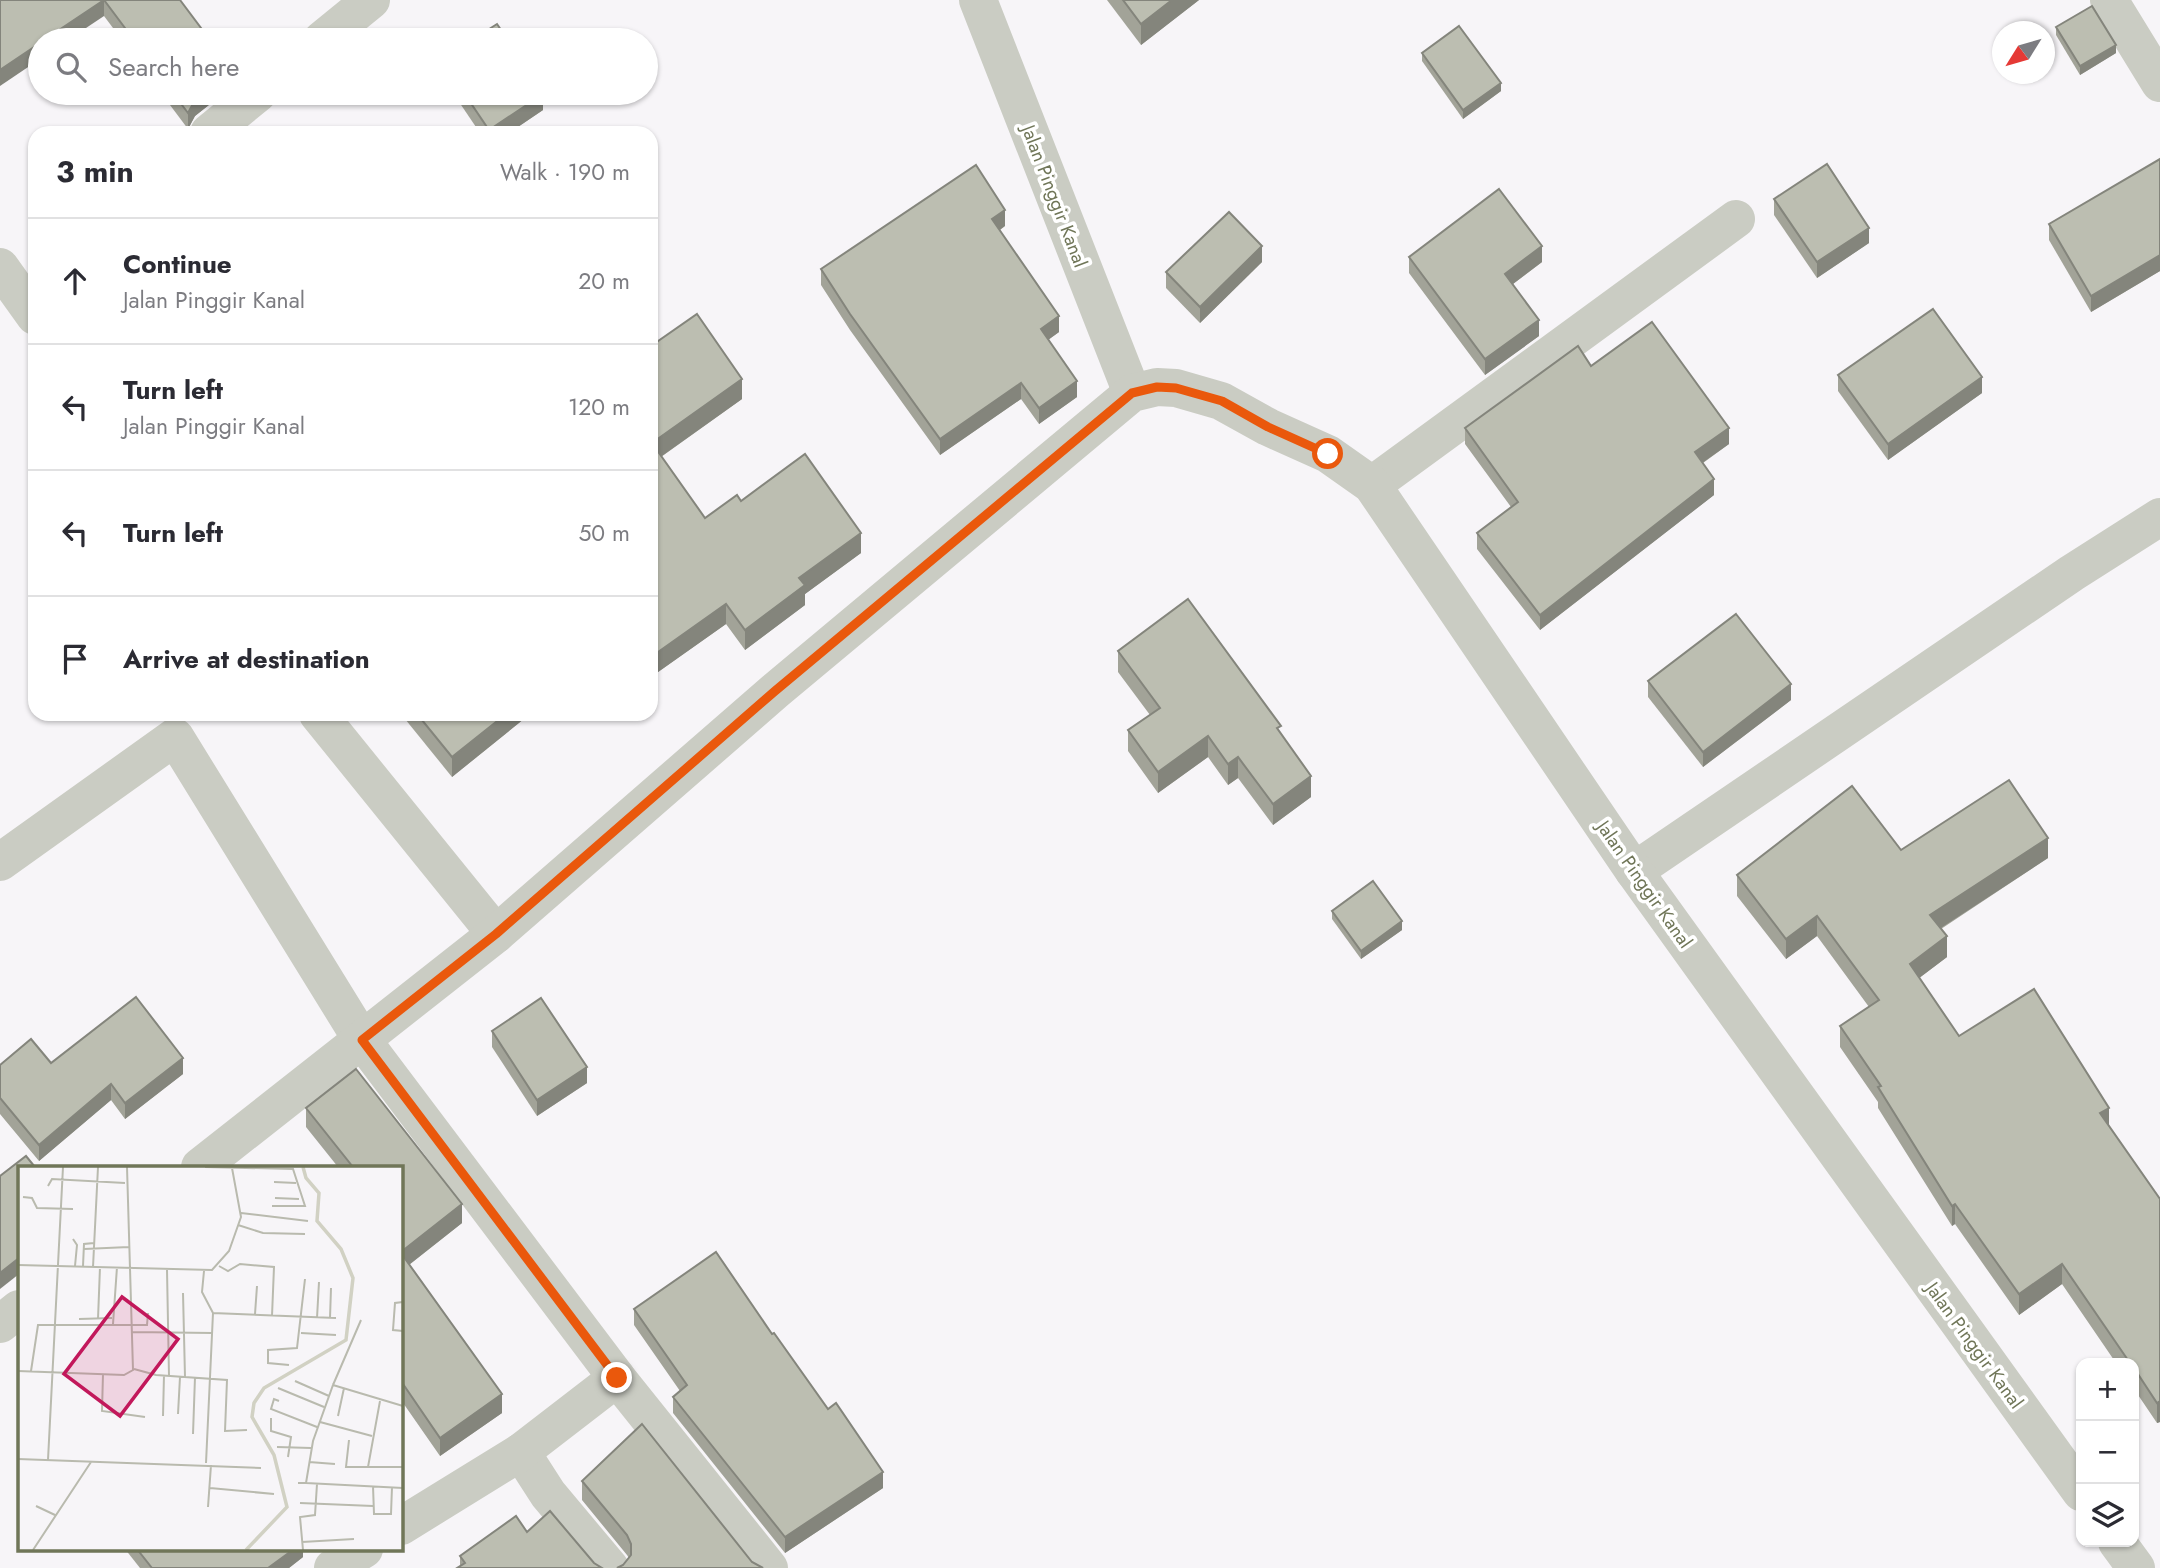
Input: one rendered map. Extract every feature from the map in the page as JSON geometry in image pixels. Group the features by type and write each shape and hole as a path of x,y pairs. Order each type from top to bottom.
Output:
{"street":[{"path":"337,28 371,0"},
{"name":"Jalan Pinggir Kanal","path":"978,0 1132,393 1157,387 1176,388 1222,401 1268,427 1328,454 1372,485 1634,871 2076,1485"},
{"path":"2109,0 2160,83"},
{"path":"218,126 243,105"},
{"path":"1372,485 1736,219"},
{"path":"201,1166 496,934 775,691 1132,393"},
{"path":"1634,871 2072,573 2160,517"},
{"path":"324,721 496,934"},
{"path":"0,862 175,737 362,1040 617,1378 769,1568"},
{"path":"0,1324 18,1310"},
{"path":"402,1525 521,1452 617,1378"},
{"path":"521,1452 548,1494 610,1568"},
{"path":"2121,1547 2136,1568"},
{"path":"333,1568 362,1550"}],"building":[{"path":"0,0 104,0 62,28 28,28 28,51 0,70"},
{"path":"104,0 180,0 201,28 125,28"},
{"path":"1123,0 1172,0 1141,24"},
{"path":"2092,6 2116,45 2080,66 2056,27"},
{"path":"1459,26 1501,83 1463,110 1422,53"},
{"path":"182,105 192,105 188,113"},
{"path":"472,105 526,105 495,126 486,126"},
{"path":"2160,159 2160,255 2091,296 2049,224"},
{"path":"1827,164 1869,228 1817,262 1774,199"},
{"path":"976,165 1005,210 992,219 1059,316 1041,329 1077,381 1039,408 1021,383 940,439 821,269"},
{"path":"1499,189 1542,246 1505,274 1539,320 1485,359 1409,257"},
{"path":"1229,212 1262,246 1200,307 1166,272"},
{"path":"1933,309 1982,377 1888,444 1838,375"},
{"path":"697,314 742,379 658,439 658,341"},
{"path":"1652,322 1729,428 1695,452 1714,479 1540,615 1477,533 1518,502 1465,428 1578,346 1591,366"},
{"path":"658,451 705,518 737,495 741,501 805,454 861,533 799,578 805,585 745,630 726,604 658,652"},
{"path":"1188,599 1281,726 1277,728 1311,776 1273,804 1238,757 1228,764 1208,736 1158,772 1128,730 1160,708 1118,651"},
{"path":"1736,614 1791,684 1703,752 1648,681"},
{"path":"423,721 497,721 452,757"},
{"path":"2009,780 2048,838 1930,915 1947,936 1910,964 1959,1036 2034,989 2109,1108 2100,1113 2160,1199 2160,1401 2157,1403 2139,1376 2139,1358 2127,1358 2062,1264 2019,1294 1955,1204 1952,1206 1878,1087 1881,1086 1840,1026 1879,1000 1817,916 1786,939 1737,875 1852,786 1901,850"},
{"path":"1373,881 1402,921 1361,951 1332,911"},
{"path":"136,997 183,1058 125,1103 111,1084 39,1145 0,1098 0,1065 31,1039 51,1063"},
{"path":"541,998 587,1067 537,1100 492,1031"},
{"path":"356,1069 462,1204 402,1251 402,1166 352,1166 306,1108"},
{"path":"26,1156 34,1166 18,1166 18,1259 0,1273 0,1176"},
{"path":"716,1252 828,1409 836,1403 883,1472 785,1537 673,1397 687,1385 634,1309"},
{"path":"402,1254 502,1394 440,1438 402,1382"},
{"path":"642,1424 752,1562 763,1568 617,1568 631,1555 631,1544 627,1535 582,1481"},
{"path":"550,1511 594,1563 602,1568 457,1568 465,1563 460,1556 516,1516 527,1532"},
{"path":"138,1550 293,1550 268,1568 152,1568"}],"route":[{"path":"617,1378 362,1040 496,934 775,691 1132,393 1157,387 1176,388 1222,401 1268,427 1328,454"}]}
